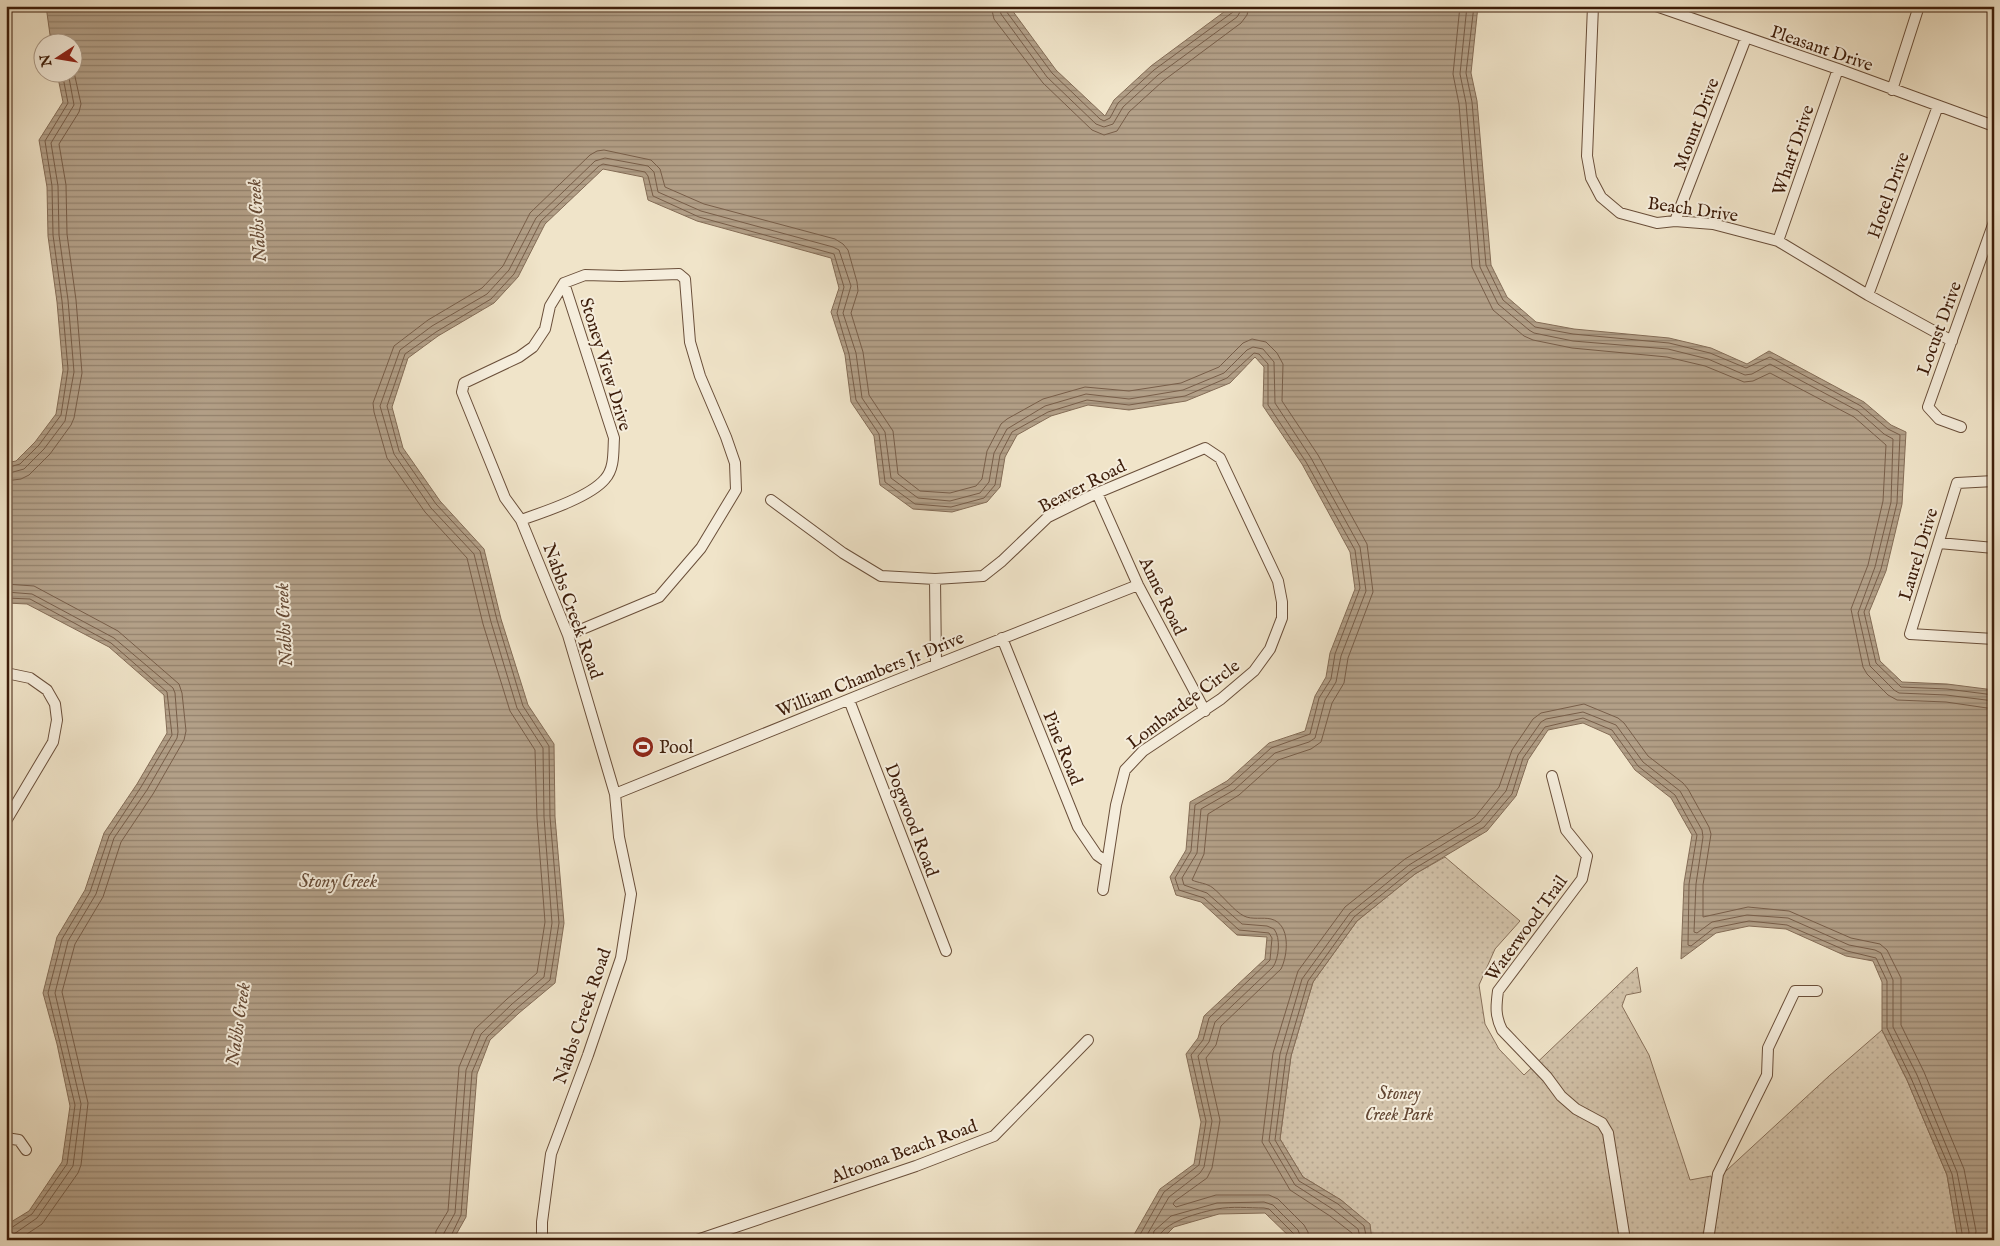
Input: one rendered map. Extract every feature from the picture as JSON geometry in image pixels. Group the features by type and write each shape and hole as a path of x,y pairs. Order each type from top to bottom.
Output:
{"street":[{"name":"Beach Drive","path":"1593,6 1588,156 1591,178 1601,197 1620,213 1657,223 1675,221 1713,224 1778,241 1868,295 1952,341"},
{"name":"Pleasant Drive","path":"1656,6 1838,69 1994,126"},
{"path":"1892,90 1918,6"},
{"name":"Mount Drive","path":"1675,221 1746,38"},
{"name":"Wharf Drive","path":"1778,241 1838,69"},
{"name":"Hotel Drive","path":"1868,295 1938,106"},
{"name":"Locust Drive","path":"1961,427 1938,419 1928,406 1994,222"},
{"path":"564,283 585,275 679,274 685,279 690,342 700,376 735,463 736,490 701,548 659,597 568,634"},
{"name":"Stoney View Drive","path":"522,520 585,494 606,479 613,461 614,438 564,283"},
{"name":"Nabbs Creek Road","path":"542,1240 542,1222 551,1154 588,1056 621,958 631,894 619,837 615,794 568,634 522,520 505,498 462,392 464,383 519,357 533,347 545,328 550,306 564,283"},
{"name":"Beaver Road","path":"771,500 844,553 881,576 935,579 983,576 1002,561 1048,517 1097,493 1206,448"},
{"name":"Lombardee Circle","path":"1103,890 1116,805 1124,770 1143,751 1205,711 1254,671 1270,649 1282,618 1282,602 1278,581 1220,458 1206,448"},
{"name":"Laurel Drive","path":"1994,481 1957,483 1910,634 1994,639"},
{"name":"Anne Road","path":"1097,493 1138,585 1205,711"},
{"path":"1939,543 1994,548"},
{"path":"935,579 936,664"},
{"name":"William Chambers Jr Drive","path":"615,794 936,664 1138,585"},
{"name":"Pine Road","path":"1002,638 1078,826 1097,855 1108,862"},
{"path":"6,673 30,678 47,690 54,704 57,720 53,742 6,821"},
{"name":"Dogwood Road","path":"849,700 946,951"},
{"name":"Waterwood Trail","path":"1552,776 1566,830 1586,856 1582,879 1498,991 1495,1009 1497,1021 1512,1042 1548,1077 1561,1096 1576,1109 1602,1123 1608,1133 1626,1240"},
{"path":"1708,1240 1718,1174 1767,1075 1768,1048 1795,991 1817,990"},
{"name":"Altoona Beach Road","path":"697,1240 916,1166 994,1136 1088,1040"},
{"path":"6,1138 19,1140 26,1150"}],"green space":[{"name":"Stoney Creek Park","path":"1445,857 1520,921 1495,949 1479,985 1485,1024 1499,1049 1524,1075 1637,967 1641,992 1626,995 1622,1006 1649,1055 1690,1180 1711,1176 1713,1183 1882,1030 1907,1080 1947,1175 1957,1234 1956,1240 1372,1240 1369,1224 1341,1200 1303,1177 1280,1139 1291,1056 1313,982 1357,921 1415,874"}],"water":[{"name":"Stony Creek","path":"46,6 1009,6 1056,70 1105,116 1114,100 1151,66 1232,6 1478,6 1471,73 1477,101 1491,265 1507,297 1536,322 1574,329 1669,338 1711,348 1747,364 1769,351 1864,402 1891,425 1906,432 1902,504 1886,571 1869,612 1880,661 1902,682 1947,684 1994,690 1994,1240 1956,1240 1957,1234 1947,1175 1907,1080 1882,1030 1882,982 1873,961 1846,956 1786,929 1749,926 1716,933 1681,959 1684,883 1692,835 1671,798 1635,770 1610,735 1583,723 1548,730 1528,760 1516,796 1487,831 1415,874 1357,921 1313,982 1291,1056 1280,1139 1303,1177 1341,1200 1370,1224 1372,1240 1293,1240 1265,1213 1219,1214 1174,1227 1161,1240 1131,1240 1160,1189 1194,1164 1201,1122 1186,1054 1198,1038 1204,1016 1265,959 1267,937 1237,935 1201,902 1176,895 1170,877 1186,850 1190,802 1227,781 1269,743 1305,731 1315,696 1326,677 1330,653 1355,589 1350,552 1302,464 1263,406 1264,367 1255,357 1230,383 1186,401 1129,410 1088,405 1051,416 1017,435 1005,457 1000,487 987,502 952,512 913,509 880,485 874,436 851,402 845,355 831,312 839,288 831,258 697,221 648,200 643,177 603,169 545,224 518,277 494,303 438,336 408,358 392,407 403,448 440,501 484,549 501,619 528,705 554,744 555,817 564,923 555,983 490,1040 477,1074 466,1217 453,1240 6,1240 6,1225 29,1211 62,1162 70,1106 57,1044 43,993 57,937 85,890 104,833 137,784 167,733 164,695 109,647 27,604 6,603 6,463 16,461 35,442 56,414 63,370 57,302 48,236 47,187 39,140 63,102 59,82 82,82 82,32 50,32"}],"place":[{"name":"Pool","path":"643,747"}],"water label":[{"name":"Nabbs Creek","path":"256,221"},
{"name":"Nabbs Creek","path":"283,625"},
{"name":"Nabbs Creek","path":"237,1024"}]}
